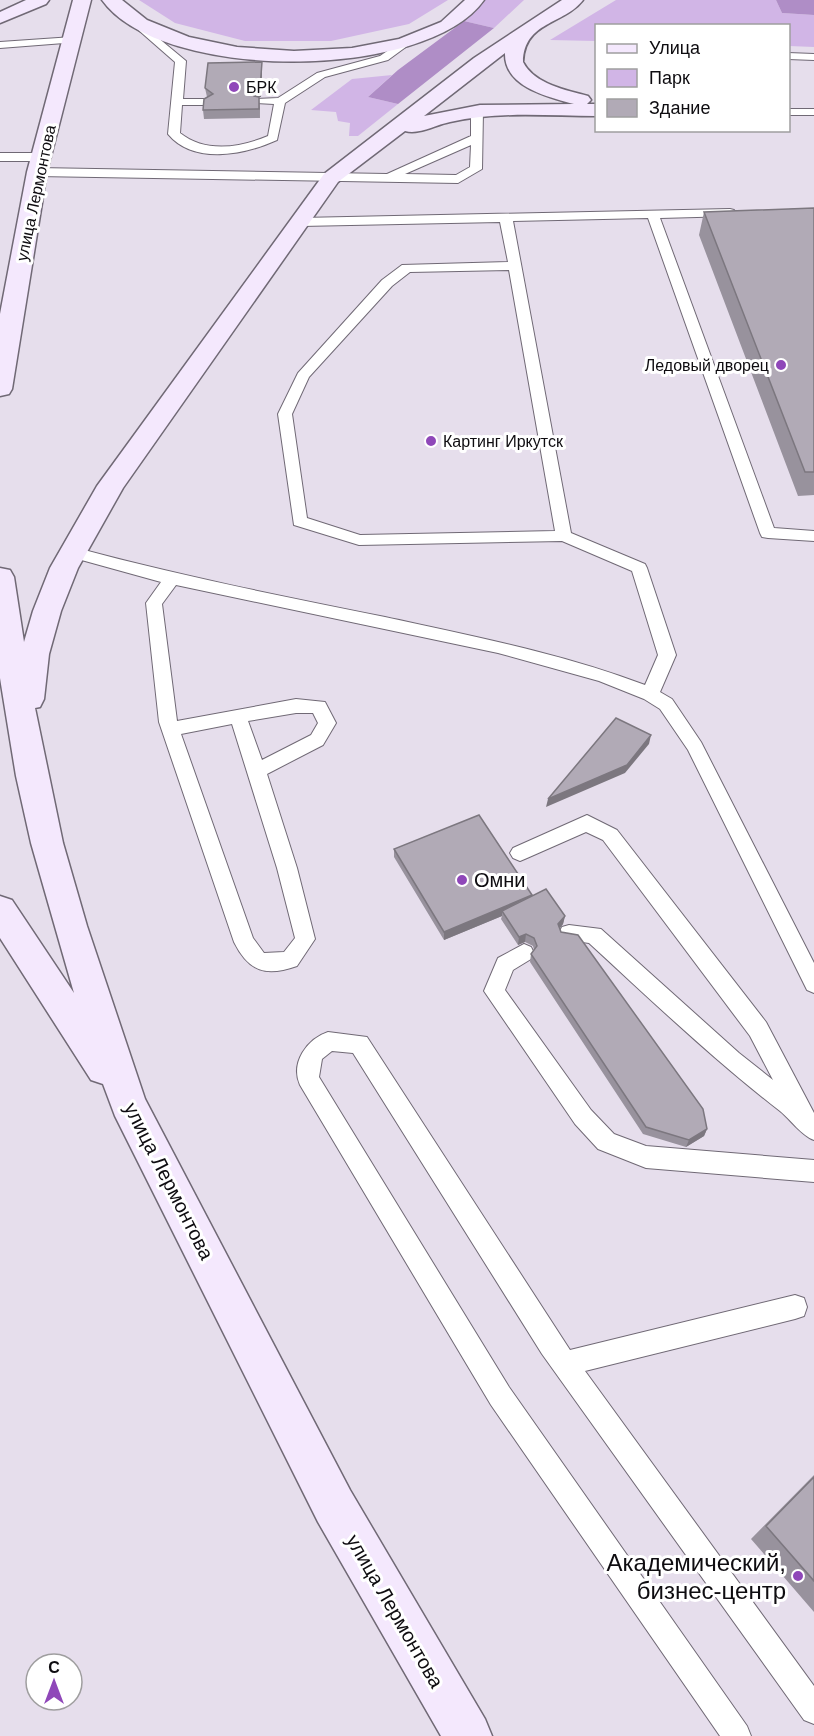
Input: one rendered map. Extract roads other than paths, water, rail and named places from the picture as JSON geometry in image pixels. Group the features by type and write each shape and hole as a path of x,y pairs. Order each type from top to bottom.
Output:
{"main road":[{"path":"0,18 40,0"},
{"name":"улица Лермонтова","path":"0,389 4,355 40,164 82,0"},
{"path":"111,0 139,25 167,37 212,49 276,56 349,54 409,42 435,32 453,21 476,0"},
{"path":"32,776 28,724 30,681 35,647 45,614 73,552 111,488 167,405 301,222 331,177 371,150 530,27 574,0"},
{"path":"530,27 513,53 515,66 526,80 571,98 595,103"},
{"path":"371,150 425,122 453,114 477,111 595,110"},
{"name":"улица Лермонтова","path":"0,577 32,776 70,926 128,1104 334,1506 468,1736"},
{"path":"0,910 128,1104"}],"lane":[{"path":"139,25 181,61 174,134 189,147 250,148 273,138 280,101"},
{"path":"0,45 73,40"},
{"path":"260,101 280,101 321,75 384,58 409,42"},
{"path":"790,56 814,57"},
{"path":"177,102 206,102"},
{"path":"0,157 40,164 218,175 458,179 476,169 477,111"},
{"path":"790,112 814,112"},
{"path":"387,178 476,138"},
{"path":"218,175 226,149"},
{"path":"301,222 745,213"},
{"path":"653,215 768,533 814,536"},
{"path":"506,218 564,536"},
{"path":"514,266 407,268 387,283 303,376 285,414 300,521 359,540 564,536 639,568 667,655 650,694"},
{"path":"73,552 172,579 498,647 604,676 650,694 666,704 695,747 814,984"},
{"path":"172,579 154,603 169,725 244,942 259,963 290,960 305,939 287,868 238,717"},
{"path":"169,725 238,717 296,706 319,707 327,723 317,740 257,771"},
{"path":"520,853 587,823 610,836 758,1029 809,1123"},
{"path":"569,933 594,935 731,1060 809,1123"},
{"path":"524,953 505,964 494,991 583,1117 606,1142 646,1157 814,1171"},
{"path":"737,1736 500,1396 308,1078 312,1054 328,1041 359,1044 565,1364 814,1710"},
{"path":"565,1364 795,1307"}],"place":[{"name":"БРК","path":"234,87"},
{"name":"Ледовый дворец","path":"781,365"},
{"name":"Картинг Иркутск","path":"431,441"},
{"name":"Омни","path":"462,880"},
{"name":"Академический, бизнес-центр","path":"798,1576"}]}
